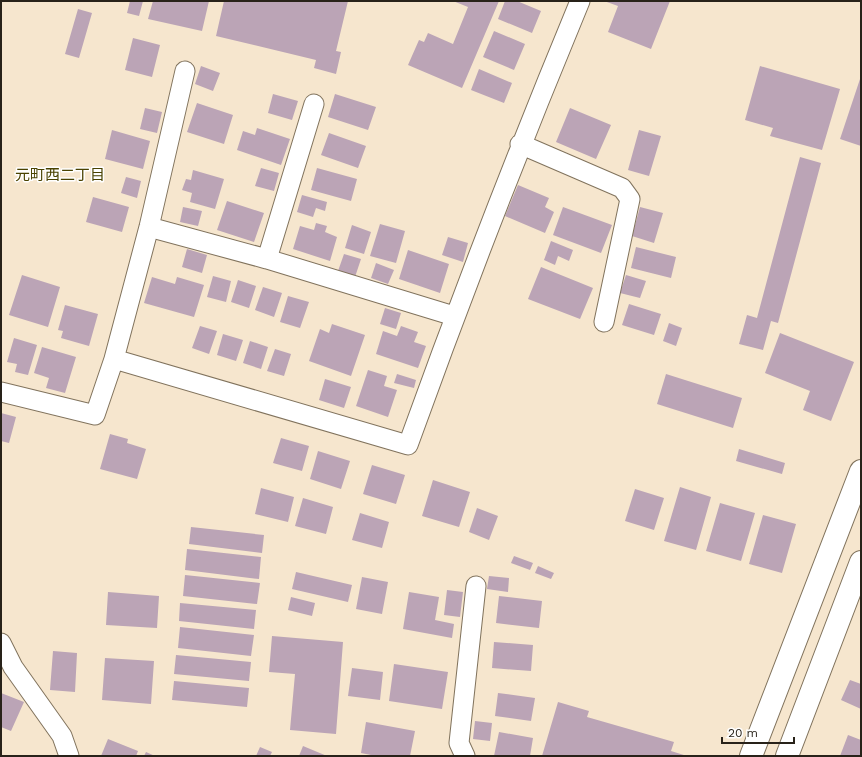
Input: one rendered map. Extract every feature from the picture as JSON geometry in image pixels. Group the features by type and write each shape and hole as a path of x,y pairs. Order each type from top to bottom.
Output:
{"street":[{"path":"114,359 408,445 454,316 520,144 580,1"},
{"path":"1,392 95,415 114,359 149,227 185,71"},
{"path":"267,259 314,104"},
{"path":"520,144 622,188 630,199 604,322"},
{"path":"149,227 267,259 454,316"},
{"path":"751,756 861,470"},
{"path":"787,756 861,562"},
{"path":"465,756 459,743 476,586"},
{"path":"1,643 13,667 62,736 69,756"}],"building":[{"path":"130,1 143,1 139,16 127,13"},
{"path":"153,1 209,1 202,31 148,19"},
{"path":"224,1 348,1 336,51 341,52 336,74 314,68 316,60 216,36"},
{"path":"453,1 499,1 462,88 408,65 419,40 424,42 428,33 453,44 468,7"},
{"path":"505,1 517,1 541,11 532,33 498,19"},
{"path":"604,1 670,1 651,49 608,32 618,6"},
{"path":"78,9 92,13 79,58 65,54"},
{"path":"494,31 525,44 514,70 483,57"},
{"path":"133,38 160,45 152,77 125,70"},
{"path":"201,66 220,73 213,91 195,84"},
{"path":"760,66 840,89 822,150 770,136 773,128 745,120"},
{"path":"479,69 512,83 504,103 471,90"},
{"path":"861,76 861,146 840,139"},
{"path":"273,94 298,101 292,120 268,113"},
{"path":"335,94 376,107 368,130 328,117"},
{"path":"197,103 233,115 224,144 187,132"},
{"path":"145,108 162,112 157,133 140,129"},
{"path":"570,108 611,125 596,159 556,142"},
{"path":"257,128 290,139 281,165 237,150 243,131 255,135"},
{"path":"112,130 150,141 143,169 105,159"},
{"path":"639,130 661,136 649,176 628,170"},
{"path":"329,133 366,146 358,168 321,155"},
{"path":"800,157 821,163 778,323 771,321 763,350 739,344 747,315 757,318"},
{"path":"261,168 279,173 274,191 255,186"},
{"path":"317,168 357,179 351,201 311,190"},
{"path":"193,170 224,179 215,209 190,202 192,193 182,190 186,179 191,180"},
{"path":"126,177 141,181 137,198 121,193"},
{"path":"518,185 549,198 545,207 554,212 545,233 505,216"},
{"path":"302,195 327,202 325,211 316,208 313,217 297,212"},
{"path":"93,197 129,207 122,232 86,222"},
{"path":"227,201 264,213 254,242 217,230"},
{"path":"183,207 202,211 198,226 180,222"},
{"path":"563,207 612,225 601,253 553,235"},
{"path":"640,207 663,213 654,243 632,236"},
{"path":"316,223 327,226 325,232 337,237 330,261 293,249 300,226 314,230"},
{"path":"380,224 405,231 396,263 370,256"},
{"path":"352,225 371,232 364,254 345,248"},
{"path":"448,237 468,243 463,262 442,255"},
{"path":"551,241 573,250 569,261 558,256 555,265 544,260"},
{"path":"636,247 676,257 671,278 631,268"},
{"path":"187,249 207,255 202,273 182,267"},
{"path":"408,250 449,264 440,293 399,279"},
{"path":"344,254 361,259 355,277 338,271"},
{"path":"376,263 394,270 388,284 371,278"},
{"path":"541,267 593,288 580,319 528,299"},
{"path":"22,275 60,287 48,327 9,315"},
{"path":"626,275 646,281 640,298 620,293"},
{"path":"213,276 231,281 226,302 207,297"},
{"path":"152,277 175,284 177,277 204,285 194,317 144,303"},
{"path":"238,280 256,286 249,308 231,302"},
{"path":"263,287 282,293 274,317 255,310"},
{"path":"288,296 309,302 300,328 280,322"},
{"path":"629,304 661,314 654,335 622,325"},
{"path":"65,305 98,314 89,346 61,338 63,331 58,330"},
{"path":"385,308 401,313 396,329 380,324"},
{"path":"669,323 682,328 676,346 663,341"},
{"path":"332,324 365,335 351,376 309,361 320,329 329,333"},
{"path":"200,326 217,331 209,354 192,348"},
{"path":"401,326 418,332 414,342 426,346 418,368 376,354 383,331 397,336"},
{"path":"780,333 854,362 831,421 803,410 810,391 765,373"},
{"path":"223,334 243,340 236,361 217,355"},
{"path":"14,338 37,345 28,375 15,372 17,364 7,362"},
{"path":"250,341 268,347 261,369 243,363"},
{"path":"42,347 76,357 65,393 46,388 49,378 34,373"},
{"path":"275,349 291,354 284,376 267,371"},
{"path":"368,370 387,376 384,386 397,390 388,417 356,406"},
{"path":"397,374 416,380 414,388 394,383"},
{"path":"666,374 742,398 733,428 657,404"},
{"path":"325,379 351,387 344,408 319,400"},
{"path":"1,413 16,417 9,443 1,441"},
{"path":"110,434 128,439 127,443 146,449 137,479 100,469"},
{"path":"281,438 309,446 302,471 273,463"},
{"path":"739,449 785,463 782,474 736,461"},
{"path":"318,451 350,461 341,489 310,479"},
{"path":"372,465 405,475 396,504 363,494"},
{"path":"433,480 470,492 459,527 422,516"},
{"path":"680,487 711,497 696,550 664,541"},
{"path":"261,488 294,497 288,522 255,514"},
{"path":"635,489 664,498 654,530 625,521"},
{"path":"303,498 333,507 326,534 295,526"},
{"path":"720,503 755,513 741,561 706,551"},
{"path":"477,508 498,516 489,540 469,532"},
{"path":"360,513 389,522 382,548 352,540"},
{"path":"763,515 796,524 782,573 749,564"},
{"path":"191,527 264,535 262,553 189,544"},
{"path":"187,549 261,557 259,579 185,570"},
{"path":"514,556 533,563 530,570 511,563"},
{"path":"538,566 554,573 551,579 535,573"},
{"path":"296,572 352,585 348,602 292,589"},
{"path":"185,575 260,583 257,604 183,596"},
{"path":"489,576 509,578 508,592 487,589"},
{"path":"362,577 388,582 382,614 356,609"},
{"path":"447,590 463,592 460,617 444,615"},
{"path":"108,592 159,596 157,628 106,625"},
{"path":"409,592 439,597 435,620 454,624 452,638 403,629"},
{"path":"499,596 542,601 539,628 496,623"},
{"path":"291,597 315,603 312,616 288,610"},
{"path":"180,603 256,610 254,629 179,621"},
{"path":"180,627 254,635 251,656 178,648"},
{"path":"272,636 343,642 336,734 290,730 295,674 269,672"},
{"path":"494,642 533,645 531,671 492,668"},
{"path":"53,651 77,653 75,692 50,690"},
{"path":"176,655 251,662 249,681 174,674"},
{"path":"105,658 154,661 151,704 102,700"},
{"path":"394,664 448,672 442,709 389,701"},
{"path":"352,668 383,672 380,700 348,696"},
{"path":"850,680 861,684 861,709 841,700"},
{"path":"174,681 249,688 247,707 172,700"},
{"path":"1,693 24,702 11,731 1,727"},
{"path":"498,693 535,698 531,721 495,716"},
{"path":"558,702 589,711 587,717 674,742 671,751 687,756 542,756"},
{"path":"475,721 492,723 490,741 473,739"},
{"path":"366,722 415,731 410,756 376,756 361,753"},
{"path":"499,732 533,738 530,756 494,756"},
{"path":"848,735 861,740 861,756 840,756"},
{"path":"108,739 138,751 136,756 101,756"},
{"path":"303,746 327,756 299,756"},
{"path":"260,747 272,752 270,756 256,756"},
{"path":"146,752 155,756 144,756"}],"district":[{"name":"元町西二丁目","path":"60,175"}]}
